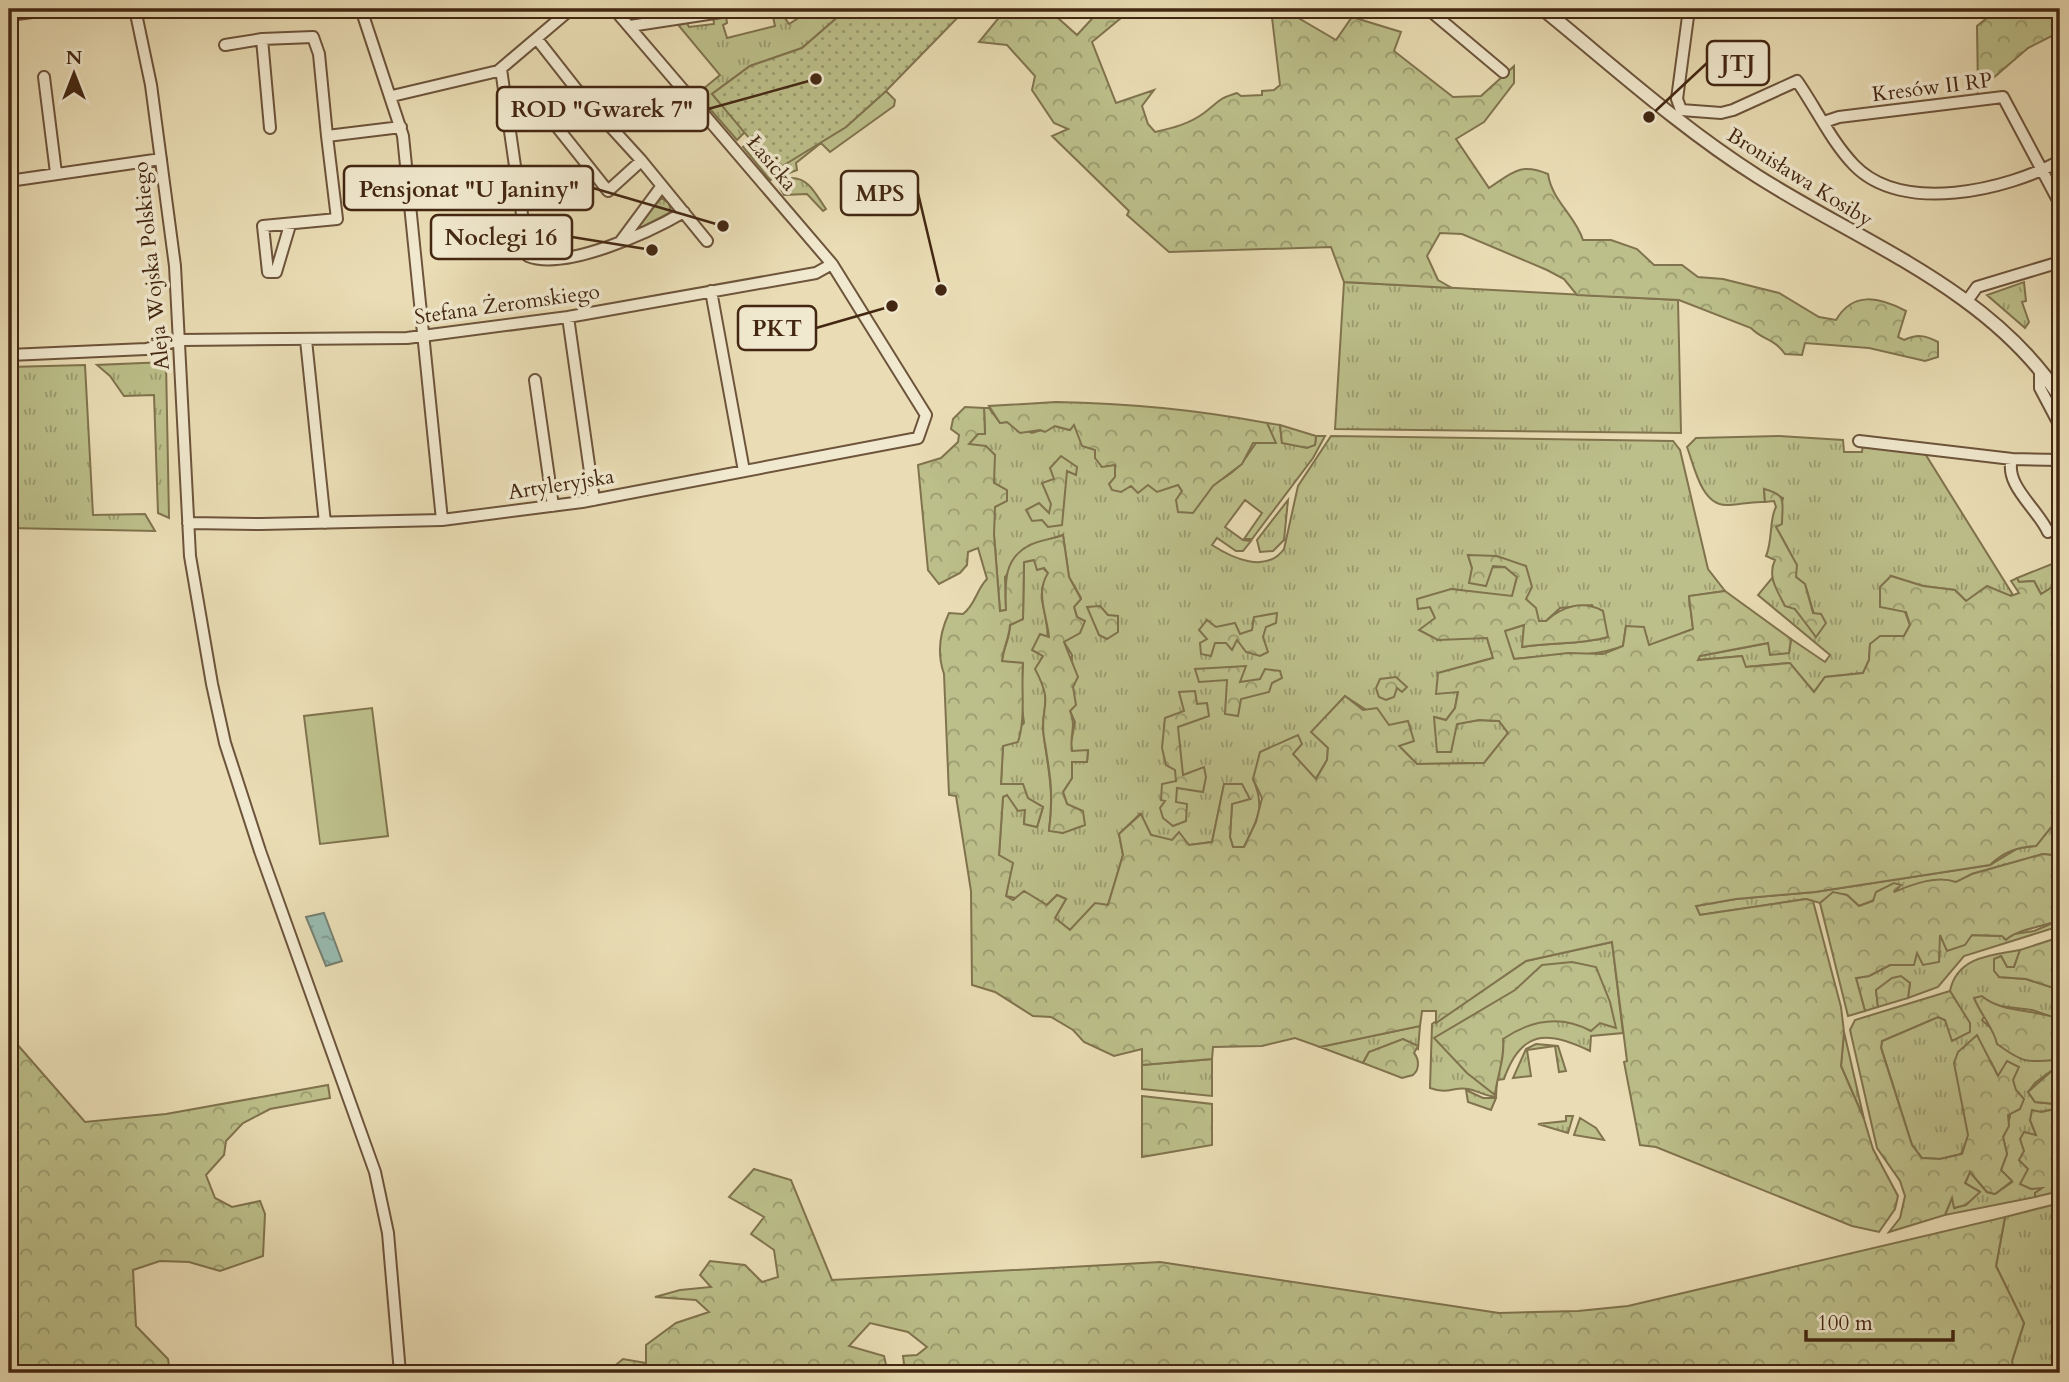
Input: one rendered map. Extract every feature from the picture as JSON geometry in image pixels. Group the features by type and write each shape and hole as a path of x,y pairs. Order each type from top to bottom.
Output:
{"street":[{"path":"9,15 56,9"},
{"name":"Aleja Wojska Polskiego","path":"135,9 151,85 175,266 192,576 225,743 260,851 375,1172 388,1233 400,1373"},
{"path":"361,9 392,96 401,127 408,170 442,520"},
{"path":"392,96 482,77 501,69 571,9"},
{"name":"Łasicka","path":"614,9 832,264"},
{"path":"630,26 741,9"},
{"path":"1428,9 1503,72"},
{"name":"Bronisława Kosiby","path":"1543,9 1758,177 1967,301 2019,346 2060,397"},
{"path":"1689,9 1677,99 1678,114 1721,113 1732,110 1797,81 1853,164 1875,180 1899,188 1960,192 2030,177 2060,161"},
{"path":"225,45 307,35 317,43 337,219 290,225"},
{"path":"262,39 270,128"},
{"path":"537,39 577,90 708,241"},
{"path":"501,69 524,248 528,256 550,259 607,249 620,241 641,235 684,212"},
{"path":"44,77 56,173"},
{"path":"577,90 554,110 553,122 608,191 641,161"},
{"name":"Kresów II RP","path":"1825,122 1839,117 2003,97 2060,204"},
{"path":"327,136 401,127"},
{"path":"9,168 9,181 161,159"},
{"path":"620,241 661,187"},
{"path":"1967,301 1978,287 2060,262"},
{"name":"Stefana Żeromskiego","path":"9,355 146,349 181,340 425,336 568,317 816,273 832,264"},
{"name":"Artyleryjska","path":"188,523 442,520 594,499 918,438 926,423 926,415 832,264"},
{"path":"711,291 744,471"},
{"path":"568,317 594,499"},
{"path":"306,340 325,523"},
{"name":"Bronisława Kosiby","path":"2040,372 2040,388 2060,426"},
{"path":"535,380 553,506"},
{"path":"1859,441 2012,459 2060,460"},
{"path":"2012,459 2010,472 2015,484 2041,517 2048,532"}],"green space":[{"path":"643,9 705,9 645,17"},
{"path":"763,9 784,9 781,12 789,24 812,9 847,9 802,48 750,66 712,94 745,132 737,140 697,94 720,75 679,26 686,21 689,27 714,24 713,16 726,16 727,23 723,25 727,38 775,26 772,12 764,14"},
{"path":"847,9 966,9 886,91 846,127 776,170 712,94 750,66 802,48"},
{"path":"1012,9 1048,9 1077,35 1101,9 1121,9 1127,13 1092,42 1116,103 1154,90 1142,106 1148,124 1155,132 1193,120 1230,95 1262,95 1262,91 1274,90 1280,85 1271,9 1283,9 1336,40 1352,17 1401,32 1394,51 1453,97 1481,96 1514,66 1514,83 1484,122 1456,139 1489,188 1523,169 1548,174 1554,192 1583,240 1611,240 1637,249 1654,265 1682,265 1698,277 1723,279 1779,293 1819,317 1836,320 1850,304 1858,301 1867,299 1886,302 1906,311 1898,337 1904,340 1921,336 1938,342 1938,357 1925,361 1869,348 1805,343 1802,355 1785,354 1777,345 1751,328 1679,300 1577,295 1564,279 1462,234 1440,233 1427,256 1438,280 1452,288 1344,282 1331,247 1169,252 1127,215 1129,211 1052,136 1068,129 1054,123 1032,90 1035,76 1007,45 979,42 1001,15"},
{"path":"1998,9 2025,18 2024,9 2060,9 2060,32 2028,48 1978,91 1977,26"},
{"path":"886,91 895,100 894,106 830,152 821,143 796,163 797,170 770,180 743,147 752,140 776,169 846,127"},
{"path":"790,178 797,178 807,184 826,209 823,211 807,194 784,195 778,184"},
{"path":"661,198 669,203 671,212 633,232"},
{"path":"1344,282 1678,300 1681,433 1335,429"},
{"path":"2024,282 2026,301 2022,302 2029,322 2025,328 1987,295"},
{"path":"166,362 169,518 158,513 154,395 124,396 110,376 97,365"},
{"path":"85,365 93,515 145,514 155,531 9,528 9,367"},
{"path":"1056,402 1162,408 1267,423 1276,443 1253,443 1242,464 1213,486 1193,513 1178,512 1176,500 1182,491 1178,485 1157,492 1148,485 1138,493 1131,486 1121,492 1112,490 1109,484 1115,477 1115,465 1102,467 1095,458 1095,450 1082,446 1074,425 1070,430 1055,426 1045,432 1040,430 1020,433 1007,422 1000,423 989,406"},
{"path":"965,407 984,408 985,434 978,434 969,444 986,446 995,455 994,483 1007,490 1007,501 995,507 994,535 1000,611 1006,610 1006,581 1010,564 1015,557 1030,545 1063,535 1069,577 1081,599 1074,607 1077,617 1085,621 1080,633 1064,642 1078,677 1073,687 1076,705 1070,711 1073,721 1072,751 1088,750 1087,762 1072,762 1072,778 1063,792 1067,804 1083,811 1085,825 1063,833 1049,831 1051,795 1043,727 1045,699 1035,669 1043,656 1032,650 1040,634 1049,637 1042,596 1048,573 1044,568 1037,570 1034,560 1024,562 1023,619 1010,625 1002,661 1023,663 1023,703 1018,742 1003,746 1001,784 1023,784 1028,798 1043,807 1037,827 1024,824 1025,810 1018,811 1007,795 1003,797 999,855 1013,863 1006,896 1013,900 1024,891 1047,905 1057,895 1066,899 1055,918 1070,930 1095,903 1108,905 1123,855 1119,834 1141,814 1151,835 1172,840 1179,832 1189,845 1212,842 1224,784 1242,784 1250,799 1232,804 1230,837 1233,847 1244,847 1256,822 1262,798 1253,779 1260,752 1298,735 1302,744 1293,754 1316,779 1327,760 1328,748 1311,732 1345,696 1363,710 1377,708 1389,725 1408,721 1414,741 1399,746 1417,764 1484,763 1508,733 1499,721 1479,720 1457,724 1451,752 1437,752 1434,717 1446,720 1455,708 1458,692 1436,694 1438,673 1493,658 1487,638 1438,640 1419,630 1435,618 1430,607 1418,609 1417,599 1451,589 1512,596 1517,577 1505,567 1493,566 1486,586 1469,583 1472,568 1468,555 1497,556 1526,566 1532,587 1526,599 1536,608 1539,621 1546,621 1573,606 1588,606 1603,611 1608,637 1597,640 1522,647 1524,625 1505,631 1514,659 1568,653 1603,654 1623,646 1626,626 1644,627 1649,645 1693,629 1689,596 1725,591 1791,639 1789,653 1770,655 1768,643 1700,656 1698,660 1742,656 1746,667 1790,663 1814,692 1825,677 1863,673 1869,660 1870,644 1880,636 1904,636 1910,625 1906,612 1880,607 1880,587 1891,576 1923,586 1955,590 1966,601 1987,586 2011,596 2019,593 2011,581 2017,578 2019,582 2034,581 2041,594 2054,586 2054,594 2060,597 2060,816 2036,846 2011,851 1990,865 1815,892 1736,899 1696,906 1700,915 1806,899 1813,901 1841,1007 1844,1032 1841,1066 1864,1119 1873,1149 1898,1196 1895,1209 1879,1232 1852,1226 1656,1147 1640,1145 1624,1062 1627,1061 1612,942 1526,961 1436,1023 1436,1011 1422,1011 1420,1026 1320,1047 1295,1038 1262,1046 1213,1047 1212,1059 1142,1065 1142,1049 1114,1056 1084,1042 1073,1030 1051,1017 1033,1016 995,992 972,985 971,891 956,796 949,795 944,674 940,651 943,628 949,613 963,614 987,579 978,548 968,552 967,565 960,573 939,584 928,570 918,465 941,458 958,442 959,435 951,429 953,419"},
{"path":"984,408 989,408 1000,423 1007,422 1032,433 1055,426 1069,430 1074,425 1080,436 1115,465 1115,477 1131,485 1178,485 1182,491 1209,485 1231,473 1268,431 1267,423 1280,425 1282,443 1315,445 1316,436 1325,436 1313,458 1252,539 1244,539 1262,513 1245,500 1225,527 1243,540 1251,541 1243,551 1236,551 1217,538 1212,545 1239,559 1259,562 1277,557 1284,549 1298,486 1331,436 1673,441 1680,450 1708,569 1725,591 1689,596 1693,629 1649,646 1626,626 1623,646 1611,650 1514,659 1504,631 1524,625 1523,647 1608,637 1592,605 1560,608 1546,621 1539,621 1525,599 1526,566 1468,555 1472,568 1505,567 1517,577 1512,597 1451,589 1430,607 1439,621 1453,631 1487,638 1493,658 1438,673 1458,691 1455,708 1446,720 1435,717 1438,752 1451,752 1456,724 1479,720 1499,721 1508,733 1484,763 1417,764 1398,745 1389,725 1345,696 1312,732 1328,747 1327,760 1315,780 1293,754 1253,779 1259,798 1258,814 1244,847 1233,847 1230,837 1232,804 1224,785 1212,842 1189,845 1151,835 1140,814 1119,834 1123,855 1108,905 1095,904 1070,930 1055,918 1066,899 1057,895 1047,905 1006,896 1008,884 999,856 1003,796 1007,795 1025,810 1024,824 1037,827 1043,807 1001,784 1003,745 1024,723 1021,699 1023,663 1002,662 1010,625 1023,619 1024,562 1035,560 1048,573 1042,597 1047,643 1036,669 1046,699 1043,727 1051,794 1049,830 1063,833 1067,804 1063,792 1072,778 1072,762 1087,762 1088,751 1072,751 1075,722 1070,711 1072,655 1064,642 1077,617 1074,607 1081,598 1069,577 1063,535 1030,545 1005,577 1006,610 1000,611 994,535 994,483 968,444 978,434 985,433"},
{"path":"1280,425 1316,436 1315,445 1307,448 1282,443"},
{"path":"1779,436 1843,440 1844,452 1862,452 1863,444 1924,452 2013,595 1966,601 1955,590 1923,586 1891,576 1910,625 1904,636 1870,644 1869,660 1863,673 1825,677 1814,692 1789,663 1745,667 1742,656 1698,660 1699,656 1769,643 1789,653 1791,639 1825,662 1830,655 1758,595 1772,578 1785,606 1794,608 1802,618 1814,614 1805,584 1796,577 1787,547 1776,527 1783,498 1764,489 1765,502 1726,505 1717,503 1700,483 1687,447 1696,438"},
{"path":"1061,456 1077,467 1076,475 1067,471 1062,525 1048,527 1042,520 1032,521 1026,510 1039,503 1049,513 1051,504 1042,483 1054,479 1050,468"},
{"path":"1764,489 1777,494 1782,500 1782,524 1776,527 1797,565 1796,577 1805,584 1813,613 1821,614 1826,623 1816,637 1795,609 1785,606 1774,583 1772,572 1775,560 1766,556 1776,507 1774,501 1765,502"},
{"path":"1288,500 1284,540 1273,551 1260,552 1257,540"},
{"path":"2057,562 2060,566 2060,597 2054,594 2054,587 2041,594 2034,581 2019,582 2017,578"},
{"path":"1100,606 1108,615 1118,616 1118,632 1107,639 1099,635 1087,607"},
{"path":"1277,613 1276,623 1266,627 1263,637 1268,652 1260,656 1246,652 1237,640 1232,650 1226,643 1215,643 1211,656 1201,654 1200,643 1207,639 1199,630 1207,620 1216,627 1235,623 1240,634 1252,630 1254,617"},
{"path":"1246,666 1240,682 1260,679 1265,669 1280,671 1282,678 1272,683 1269,692 1241,699 1238,716 1225,714 1227,680 1199,682 1195,669"},
{"path":"1396,677 1407,687 1402,692 1397,688 1394,697 1386,700 1379,697 1376,688 1380,679"},
{"path":"1195,691 1197,704 1207,703 1209,716 1178,727 1183,775 1204,767 1206,777 1203,792 1177,788 1176,802 1187,804 1186,821 1173,826 1163,818 1160,808 1165,801 1161,800 1162,784 1176,781 1175,770 1166,765 1162,748 1165,718 1184,711 1179,692"},
{"path":"372,708 388,836 320,844 304,716"},
{"path":"2060,816 2060,856 2043,854 1972,874 1956,883 1892,893 1859,906 1847,895 1833,893 1820,903 1806,899 1699,915 1696,906 1736,899 1815,892 1990,865 2020,847 2036,846"},
{"path":"2043,854 2060,856 2060,905 2057,908 2060,920 2023,931 2006,940 2002,936 1972,935 1965,945 1947,951 1940,935 1939,962 1923,965 1917,953 1914,965 1890,965 1869,976 1856,978 1865,1011 1848,1016 1820,903 1833,892 1847,895 1859,906 1873,901 1876,892 1894,883 1901,885 1894,892 1933,880 1956,882 1972,874"},
{"path":"2060,920 2060,926 1964,956 1938,987 1908,998 1910,983 1876,990 1878,1007 1865,1011 1856,978 1869,976 1890,965 1913,965 1917,952 1940,934 1947,950 1972,935 2002,936 2034,931"},
{"path":"2060,937 2060,990 2026,979 1999,977 1994,971 1994,959 2001,956 2007,967 2014,967 2020,950"},
{"path":"1612,942 1623,1033 1591,1036 1590,1051 1575,1044 1548,1038 1527,1043 1511,1063 1504,1079 1497,1080 1496,1097 1468,1089 1442,1091 1430,1088 1432,1024 1526,961"},
{"path":"2020,950 2014,967 2007,967 2001,956 1999,977 2026,979 2060,990 2060,1028 2055,1032 2053,1017 2032,1010 1992,1005 1982,1020 1995,1032 2056,1060 2055,1068 2028,1092 2035,1102 2055,1104 2060,1099 2060,1108 2041,1112 2030,1120 2036,1135 2024,1151 2027,1177 2044,1188 2035,1193 2035,1197 1945,1215 1952,1197 1955,1208 1979,1191 1965,1183 1970,1172 1987,1192 1995,1194 2012,1182 2001,1170 2007,1154 2003,1137 2014,1092 2013,1080 1998,1076 1991,1062 1963,1102 1969,1135 1961,1154 1940,1159 1922,1158 1912,1145 1881,1047 1882,1041 1938,1017 1945,1020 1957,1003 1950,991 1960,971 1978,959"},
{"path":"1572,962 1596,967 1610,1002 1616,1028 1600,1023 1591,1031 1568,1022 1557,1021 1524,1027 1503,1039 1503,1054 1495,1095 1467,1073 1434,1038 1515,990 1542,965"},
{"path":"1901,976 1910,983 1908,998 1878,1007 1876,990 1892,978"},
{"path":"1950,991 1970,1023 1970,1032 1952,1041 1945,1020 1938,1017 1882,1041 1881,1048 1912,1145 1922,1158 1940,1159 1962,1154 1968,1135 1954,1063 1958,1052 1977,1035 1998,1076 2007,1061 2019,1067 2013,1080 2016,1090 2024,1099 2020,1109 2008,1115 2009,1126 2003,1137 2007,1154 2001,1170 2012,1181 1995,1194 1987,1192 1970,1172 1965,1183 1980,1192 1966,1205 1954,1208 1952,1198 1945,1215 1889,1232 1900,1218 1905,1196 1900,1181 1877,1148 1850,1030 1855,1020"},
{"path":"1982,996 2006,1008 2053,1017 2055,1031 2060,1028 2060,1099 2055,1104 2035,1102 2028,1092 2055,1068 2055,1060 2024,1060 1997,1044 1974,998"},
{"path":"1420,1026 1418,1049 1403,1039 1369,1052 1363,1063 1320,1047"},
{"path":"1844,1032 1864,1119 1841,1066"},
{"path":"9,1035 85,1122 166,1114 328,1085 330,1098 270,1109 243,1123 226,1141 224,1155 206,1175 215,1198 232,1207 260,1201 265,1214 263,1256 220,1271 189,1262 160,1261 133,1270 136,1326 168,1359 170,1373 9,1373"},
{"path":"1403,1039 1418,1046 1414,1053 1418,1067 1413,1075 1402,1078 1363,1063 1369,1052"},
{"path":"1536,1044 1558,1046 1566,1071 1559,1072 1555,1046 1527,1050 1531,1076 1513,1078 1526,1049"},
{"path":"1212,1059 1212,1096 1142,1089 1142,1065"},
{"path":"1466,1090 1483,1098 1496,1098 1491,1110 1468,1102"},
{"path":"1142,1096 1212,1104 1212,1145 1142,1157"},
{"path":"2060,1108 2060,1191 2035,1197 2035,1193 2042,1188 2031,1189 2020,1184 2028,1169 2019,1160 2024,1151 2020,1139 2024,1132 2036,1135 2030,1120 2032,1110 2041,1112"},
{"path":"1566,1116 1573,1116 1568,1133 1538,1124 1566,1121"},
{"path":"1580,1118 1596,1128 1604,1140 1574,1135"},
{"path":"754,1169 791,1180 832,1280 1160,1262 1499,1313 1578,1311 1628,1306 2005,1217 1996,1266 2024,1323 2012,1361 2014,1373 909,1373 905,1372 903,1356 917,1355 927,1347 908,1332 870,1323 849,1346 884,1356 888,1373 606,1373 623,1359 646,1363 646,1345 676,1323 709,1312 696,1300 655,1297 680,1290 711,1287 700,1275 710,1261 745,1265 762,1282 778,1277 774,1250 751,1234 764,1217 729,1197"},
{"path":"2060,1203 2060,1373 2014,1373 2012,1361 2024,1323 1996,1266 2005,1217"}],"water":[{"path":"324,913 342,961 326,966 306,917"}],"place":[{"name":"ROD \"Gwarek 7\"","path":"816,79"},
{"name":"JTJ","path":"1649,117"},
{"name":"Pensjonat \"U Janiny\"","path":"723,226"},
{"name":"Noclegi 16","path":"652,250"},
{"name":"MPS","path":"941,290"},
{"name":"PKT","path":"892,306"}]}
